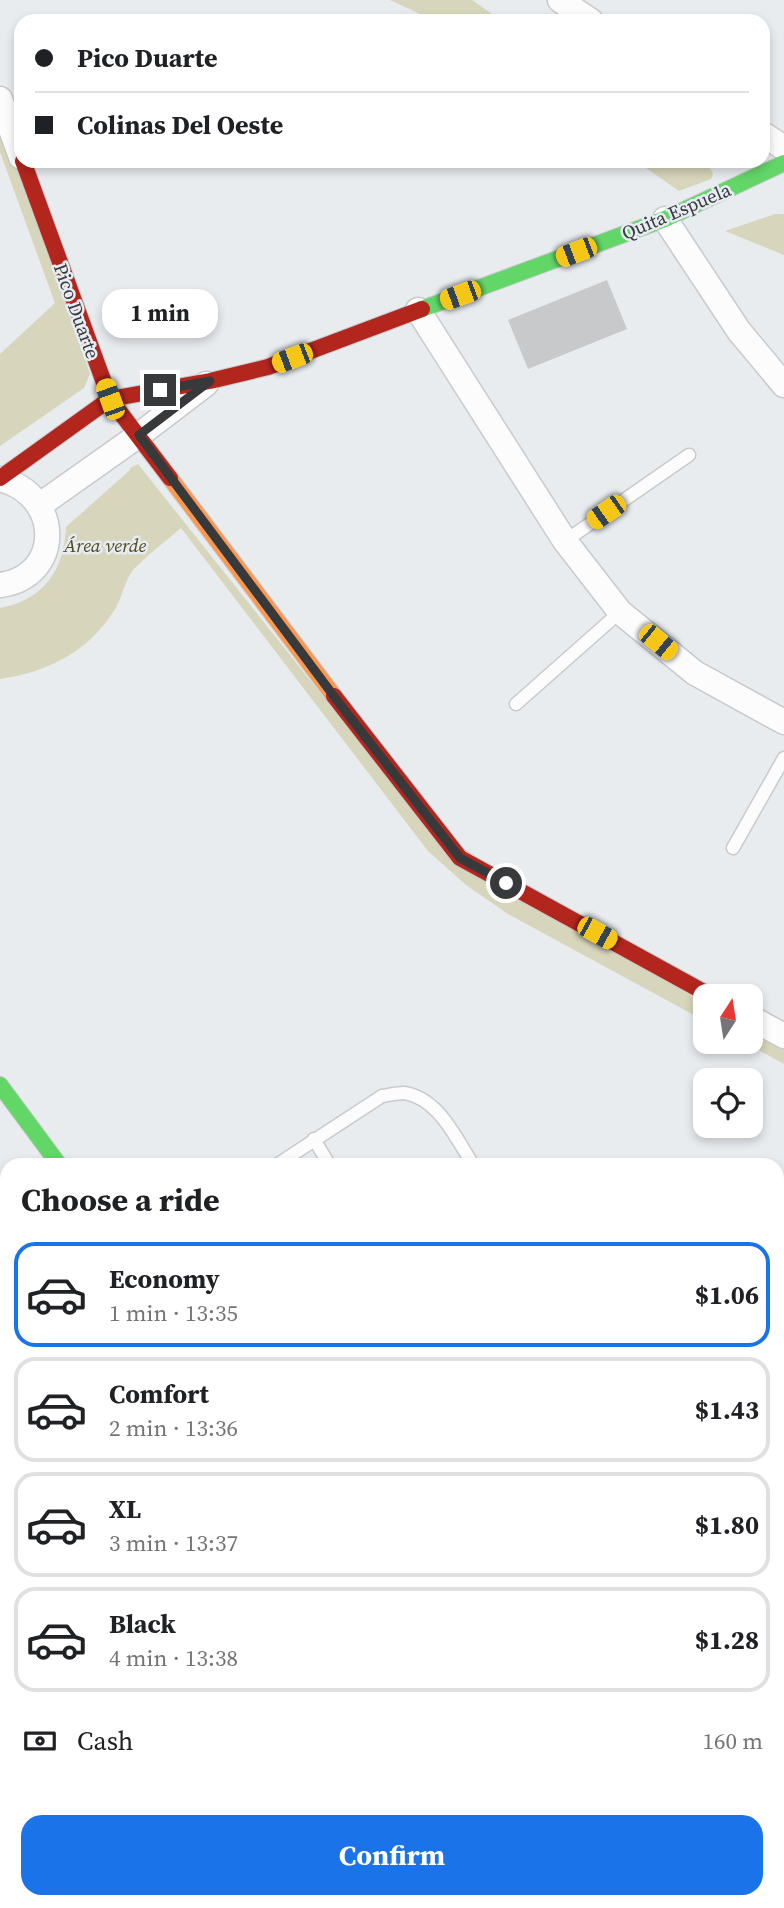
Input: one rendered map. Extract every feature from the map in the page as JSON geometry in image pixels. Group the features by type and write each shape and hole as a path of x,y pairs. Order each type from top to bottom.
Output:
{"street":[{"path":"560,0 581,14"},
{"name":"Pico Duarte","path":"0,99 14,137"},
{"name":"Quita Espuela","path":"110,399 210,381 268,367 665,219 784,163"},
{"name":"Pico Duarte","path":"25,168 110,399 339,703 460,858 693,986"},
{"path":"665,219 740,331 784,385"},
{"path":"418,310 565,541 621,612 695,673 784,722"},
{"path":"40,505 210,381"},
{"path":"0,479 110,399"},
{"path":"0,479 15,483 29,492 40,505 47,528 44,552 36,567 23,577 0,585"},
{"path":"763,1025 784,1036"},
{"path":"0,1085 54,1158"}],"lane":[{"path":"565,541 690,455"},
{"path":"516,704 621,612"},
{"path":"733,848 784,758"},
{"path":"287,1158 382,1096 402,1093 420,1098 436,1110 469,1158"},
{"path":"314,1139 325,1158"}],"green space":[{"path":"390,0 472,0 492,14 420,14"},
{"path":"0,116 14,156 14,168 18,168 90,374 84,388 0,446 0,354 55,303 0,152"},
{"path":"646,168 710,168 713,174 711,179 679,191"},
{"path":"775,214 784,214 784,255 725,231"},
{"name":"Área verde","path":"138,464 423,822 693,997 693,1014 508,914 466,885 428,851 181,528 133,570 120,600 105,624 80,648 50,665 0,679 0,608 29,598 49,581 61,557 66,527 130,468"},
{"path":"763,1037 784,1048 784,1064 763,1052"}],"building":[{"path":"607,280 627,329 528,369 508,320"}],"traffic: fast":[{"path":"422,309 665,219 784,163"},
{"path":"0,1085 54,1158"}],"traffic: slow":[{"path":"170,478 334,696"}],"traffic: jam":[{"path":"26,168 110,399 170,478"},
{"path":"0,478 110,399 210,381 268,367 422,309"},
{"path":"334,696 460,858 693,986"}],"route":[{"path":"160,390 210,381 139,435 339,703 460,858 506,883"}]}
